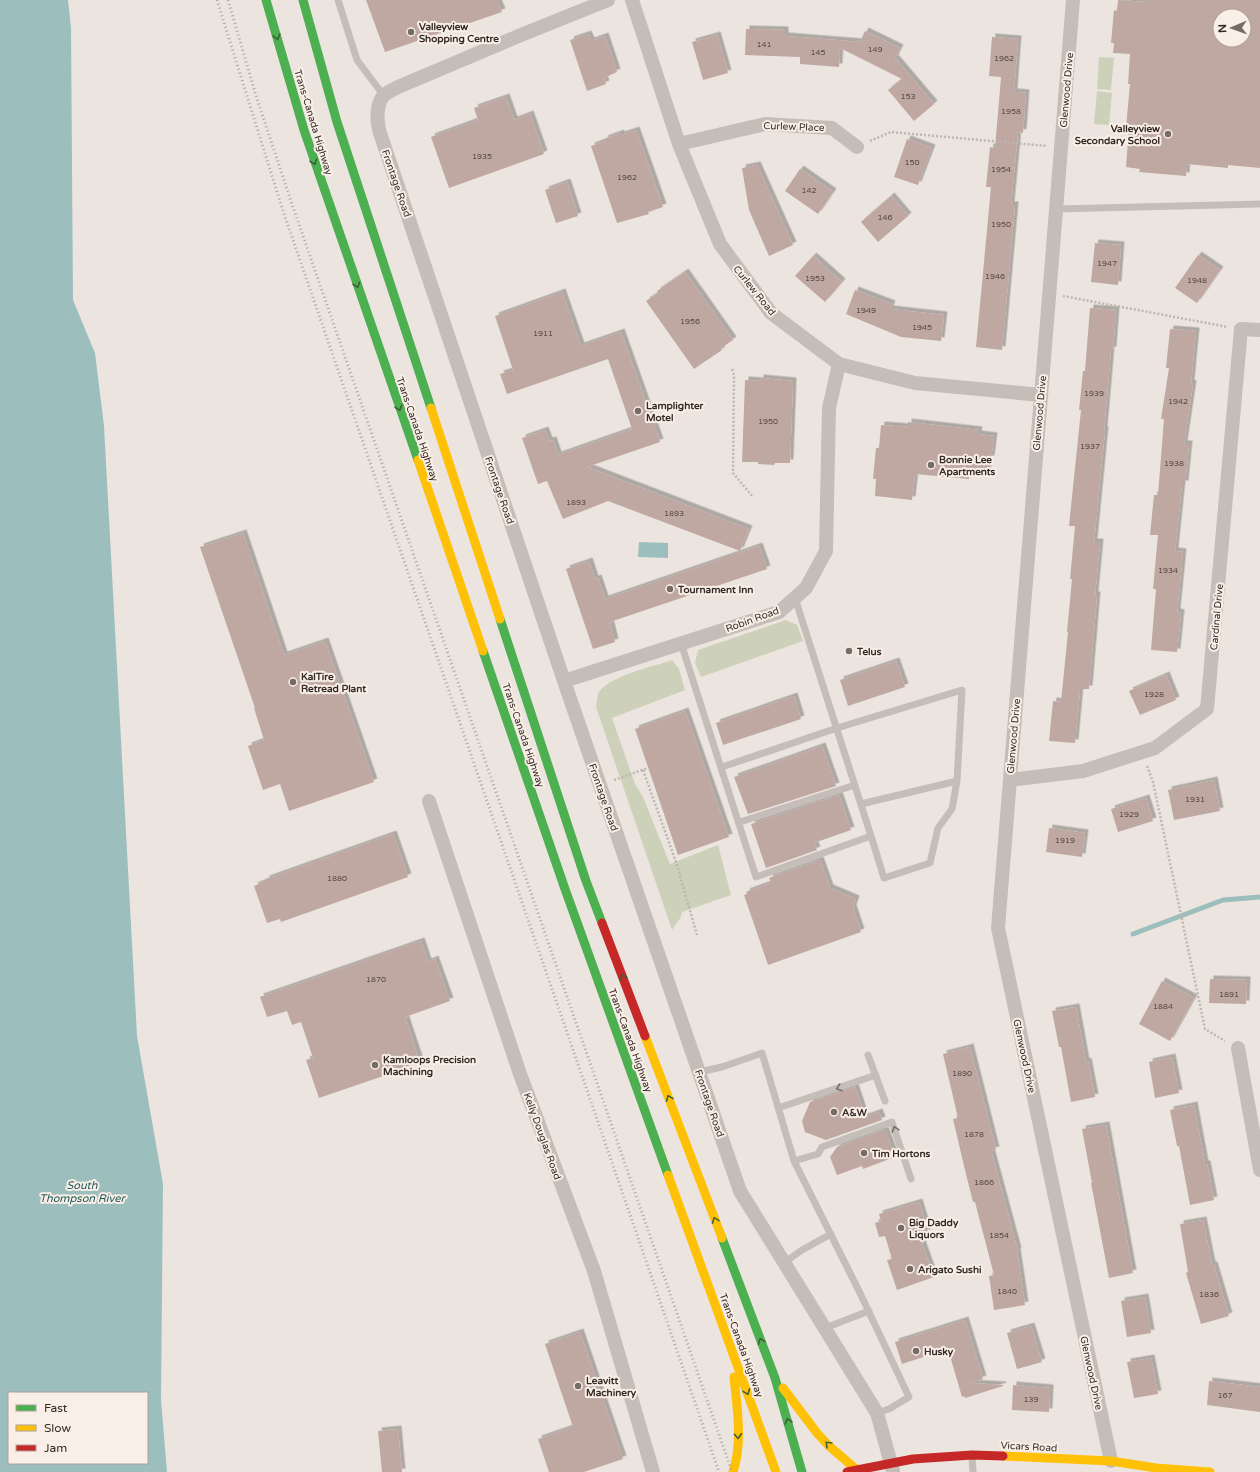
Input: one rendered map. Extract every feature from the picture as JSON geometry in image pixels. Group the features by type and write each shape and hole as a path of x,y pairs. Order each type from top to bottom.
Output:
{"main road":[{"name":"Trans-Canada Highway","path":"266,0 304,130 324,190 565,889 776,1472"},
{"name":"Trans-Canada Highway","path":"303,0 337,122 586,881 775,1378 802,1472"},
{"path":"733,1355 739,1444 736,1466 733,1472"},
{"path":"775,1378 817,1433 857,1471"},
{"name":"Vicars Road","path":"847,1472 892,1468 913,1459 972,1455 1111,1461 1156,1470 1210,1472"}],"street":[{"path":"384,96 398,87 608,0"},
{"name":"Curlew Road","path":"632,0 679,144 720,244 771,313 839,364 915,383 1041,395"},
{"name":"Glenwood Drive","path":"1073,0 998,928 1111,1461"},
{"name":"Frontage Road","path":"384,96 379,107 377,119 379,130 564,681 740,1191 877,1413 892,1468"},
{"name":"Curlew Place","path":"679,144 765,124 832,128 857,147"},
{"path":"1241,330 1260,330"},
{"name":"Cardinal Drive","path":"1010,780 1083,771 1155,748 1208,709 1241,330"},
{"name":"Robin Road","path":"564,681 779,612 806,588 826,551 829,408 839,364"},
{"name":"Kelly Douglas Road","path":"429,801 520,1074 594,1271 653,1472"},
{"path":"1238,1048 1260,1170"}],"lane":[{"path":"338,0 357,60 384,96"},
{"path":"1056,209 1260,204"},
{"path":"722,767 837,728 962,690 957,781 952,809 938,828 930,863 884,878 855,784 837,728 795,598"},
{"path":"681,643 740,822 756,877 871,836"},
{"path":"861,804 957,781"},
{"path":"740,822 855,784"},
{"path":"699,1072 728,1065 762,1053 794,1161 869,1311 909,1397 889,1409 877,1413"},
{"path":"868,1055 885,1101"},
{"path":"778,1108 876,1075"},
{"path":"794,1161 818,1154 822,1147 892,1122 911,1179"},
{"path":"784,1262 831,1234"},
{"path":"825,1328 869,1311"},
{"path":"972,1455 973,1472"}],"path":[{"path":"857,147 891,132 1061,147"},
{"path":"1049,293 1241,330"},
{"path":"732,369 734,375 733,473 753,497"},
{"path":"1143,752 1153,782 1205,1029 1238,1048"},
{"path":"600,784 648,768"},
{"path":"643,770 676,862 697,936"}],"green space":[{"path":"1099,57 1114,58 1111,90 1097,89"},
{"path":"1097,91 1112,93 1109,125 1094,124"},
{"path":"786,620 797,625 803,641 701,677 695,663 698,650"},
{"path":"672,660 679,669 685,690 612,718 635,784 643,797 670,864 718,845 731,895 682,912 681,917 672,930 596,707 598,694 602,688 610,682 631,673"}],"water":[{"name":"South Thompson River","path":"0,0 68,0 71,28 73,300 95,353 104,426 137,1036 163,1184 161,1400 167,1472 0,1472"},
{"path":"639,542 668,543 668,558 638,557"}],"building":[{"name":"Valleyview Shopping Centre","path":"366,0 497,0 502,12 385,52"},
{"path":"1118,0 1145,2 1145,0 1260,0 1260,168 1228,165 1228,168 1187,164 1186,176 1139,172 1140,169 1126,167 1129,127 1126,127 1130,84 1128,84 1130,54 1113,53 1114,43 1111,43 1114,10 1117,11"},
{"path":"746,29 785,30 785,36 860,42 865,31 900,48 895,58 934,104 914,121 888,90 902,79 840,48 839,67 800,64 800,57 745,55"},
{"path":"588,34 591,41 605,36 617,72 604,78 606,84 587,91 570,40"},
{"path":"717,35 728,73 703,80 692,42"},
{"path":"992,37 1018,39 1014,92 1026,93 1023,133 1018,132 1011,205 1015,205 1002,350 976,347 991,187 986,187 990,147 995,148 1001,77 989,76"},
{"path":"506,97 514,120 530,114 544,154 449,188 431,137 478,120 474,108"},
{"path":"636,130 663,207 648,212 649,214 617,223 591,146 605,141 604,139"},
{"path":"907,139 932,148 918,185 894,177"},
{"path":"757,165 793,245 769,256 749,210 742,168"},
{"path":"800,169 833,192 818,214 785,191"},
{"path":"567,182 578,216 556,223 545,190"},
{"path":"891,196 908,216 878,242 861,222"},
{"path":"1095,243 1121,245 1118,285 1091,282"},
{"path":"1198,255 1220,270 1197,303 1175,288"},
{"path":"813,256 842,282 825,302 795,276"},
{"path":"685,272 733,340 721,348 722,350 694,369 646,301 658,293 657,291"},
{"path":"855,290 892,304 890,309 944,315 941,341 901,337 846,314"},
{"path":"562,292 581,346 621,332 660,442 587,467 749,529 740,551 608,501 563,519 547,481 538,484 522,438 545,430 549,441 553,440 558,455 632,429 608,359 507,394 500,374 513,370 495,316"},
{"path":"1090,308 1116,310 1113,350 1111,350 1094,542 1100,542 1089,689 1080,689 1075,743 1049,741 1053,701 1061,702 1068,632 1072,579 1070,579 1075,526 1069,526"},
{"path":"1170,329 1196,331 1191,383 1193,384 1184,444 1189,444 1185,484 1182,484 1175,551 1183,552 1177,612 1181,613 1177,652 1151,650 1156,589 1153,589 1158,535 1150,535 1154,495 1158,495 1164,419 1161,419 1169,368 1166,368"},
{"path":"760,378 793,381 790,463 775,463 774,465 758,464 758,462 742,462 745,380 760,381"},
{"name":"Bonnie Lee Apartments","path":"908,422 979,430 978,434 994,436 991,459 988,459 987,477 969,476 969,479 915,474 912,500 875,496 876,479 873,479 876,448 879,448 881,425 908,427"},
{"name":"KalTire Retread Plant","path":"243,533 284,655 325,641 374,782 289,811 280,784 263,790 248,746 264,740 255,708 200,547"},
{"name":"Tournament Inn","path":"759,546 767,569 610,622 615,642 593,649 566,569 589,561 595,579 598,578 605,599"},
{"path":"896,661 905,687 848,706 840,680"},
{"path":"1166,675 1176,700 1140,715 1129,691"},
{"path":"794,696 801,719 723,745 716,723"},
{"path":"685,711 729,837 678,855 635,729"},
{"path":"822,746 836,786 748,814 734,777"},
{"path":"1214,780 1220,811 1174,820 1168,790"},
{"path":"839,795 851,830 814,843 817,850 766,868 751,824"},
{"path":"1146,798 1153,821 1118,832 1111,809"},
{"path":"1049,828 1085,833 1082,857 1046,852"},
{"path":"393,834 408,877 281,922 280,919 267,923 254,886 266,881 266,879"},
{"path":"820,860 830,888 856,899 853,908 861,932 768,965 744,895 747,894 746,892 771,883 769,878"},
{"path":"421,941 428,962 435,959 450,1001 405,1017 420,1062 319,1098 306,1060 313,1058 301,1022 292,1025 287,1011 267,1017 260,997"},
{"path":"1210,979 1247,980 1246,1004 1209,1003"},
{"path":"1162,981 1194,998 1170,1041 1139,1024"},
{"path":"1076,1007 1086,1062 1088,1061 1095,1097 1071,1102 1061,1047 1059,1047 1052,1011"},
{"path":"970,1047 996,1150 991,1151 1018,1251 1025,1305 994,1310 989,1276 994,1275 975,1202 973,1202 953,1119 958,1118 943,1054"},
{"path":"1172,1057 1179,1093 1155,1098 1149,1062"},
{"name":"A&W","path":"855,1087 865,1117 879,1112 882,1120 826,1140 805,1132 802,1121 810,1102"},
{"path":"1194,1105 1205,1164 1207,1164 1214,1200 1190,1205 1179,1146 1177,1146 1170,1110"},
{"path":"1106,1125 1133,1273 1109,1278 1082,1129"},
{"name":"Tim Hortons","path":"885,1130 895,1157 863,1169 862,1166 837,1175 830,1157 837,1147"},
{"path":"919,1202 928,1232 919,1235 934,1277 897,1290 887,1260 892,1259 885,1236 879,1237 875,1223 881,1221 879,1214"},
{"path":"1203,1220 1212,1265 1214,1265 1229,1316 1201,1324 1186,1273 1188,1272 1180,1224"},
{"path":"1145,1297 1151,1333 1127,1337 1121,1301"},
{"path":"965,1320 983,1379 970,1383 1003,1386 965,1398 964,1396 962,1397 948,1349 902,1364 895,1342"},
{"path":"1031,1326 1042,1362 1017,1369 1007,1333"},
{"name":"Leavitt Machinery","path":"580,1332 623,1459 584,1472 549,1472 538,1439 573,1427 545,1344"},
{"path":"1151,1358 1158,1394 1134,1398 1127,1362"},
{"path":"1209,1381 1260,1387 1260,1412 1207,1405"},
{"path":"1013,1385 1050,1388 1049,1412 1012,1410"},
{"path":"398,1429 402,1472 382,1472 378,1431"}],"waterway":[{"path":"1133,934 1223,900 1260,897"}],"railway":[{"path":"217,0 283,211 719,1472"},
{"path":"228,0 257,99 293,207 732,1472"}],"traffic: fast":[{"path":"266,0 304,130 418,460"},
{"path":"303,0 337,122 431,408"},
{"path":"500,619 586,881 602,923"},
{"path":"483,651 565,889 668,1175"},
{"path":"722,1238 775,1378 802,1472"}],"traffic: slow":[{"path":"431,408 500,619"},
{"path":"418,460 483,651"},
{"path":"645,1036 722,1238"},
{"path":"668,1175 776,1472"},
{"path":"733,1472 739,1437 734,1377"},
{"path":"783,1388 817,1433 829,1446 857,1470 856,1472"},
{"path":"1003,1456 1111,1461 1156,1468 1210,1472"}],"traffic: jam":[{"path":"602,923 645,1036"},
{"path":"847,1472 913,1459 972,1455 1003,1456"}],"place":[{"name":"Valleyview Shopping Centre","path":"411,32"},
{"name":"Valleyview Secondary School","path":"1168,134"},
{"name":"Lamplighter Motel","path":"638,411"},
{"name":"Bonnie Lee Apartments","path":"931,465"},
{"name":"Tournament Inn","path":"670,589"},
{"name":"Telus","path":"849,651"},
{"name":"KalTire Retread Plant","path":"293,682"},
{"name":"Kamloops Precision Machining","path":"375,1065"},
{"name":"A&W","path":"834,1112"},
{"name":"Tim Hortons","path":"864,1153"},
{"name":"Big Daddy Liquors","path":"901,1228"},
{"name":"Arigato Sushi","path":"910,1269"},
{"name":"Husky","path":"916,1351"},
{"name":"Leavitt Machinery","path":"578,1386"}]}
